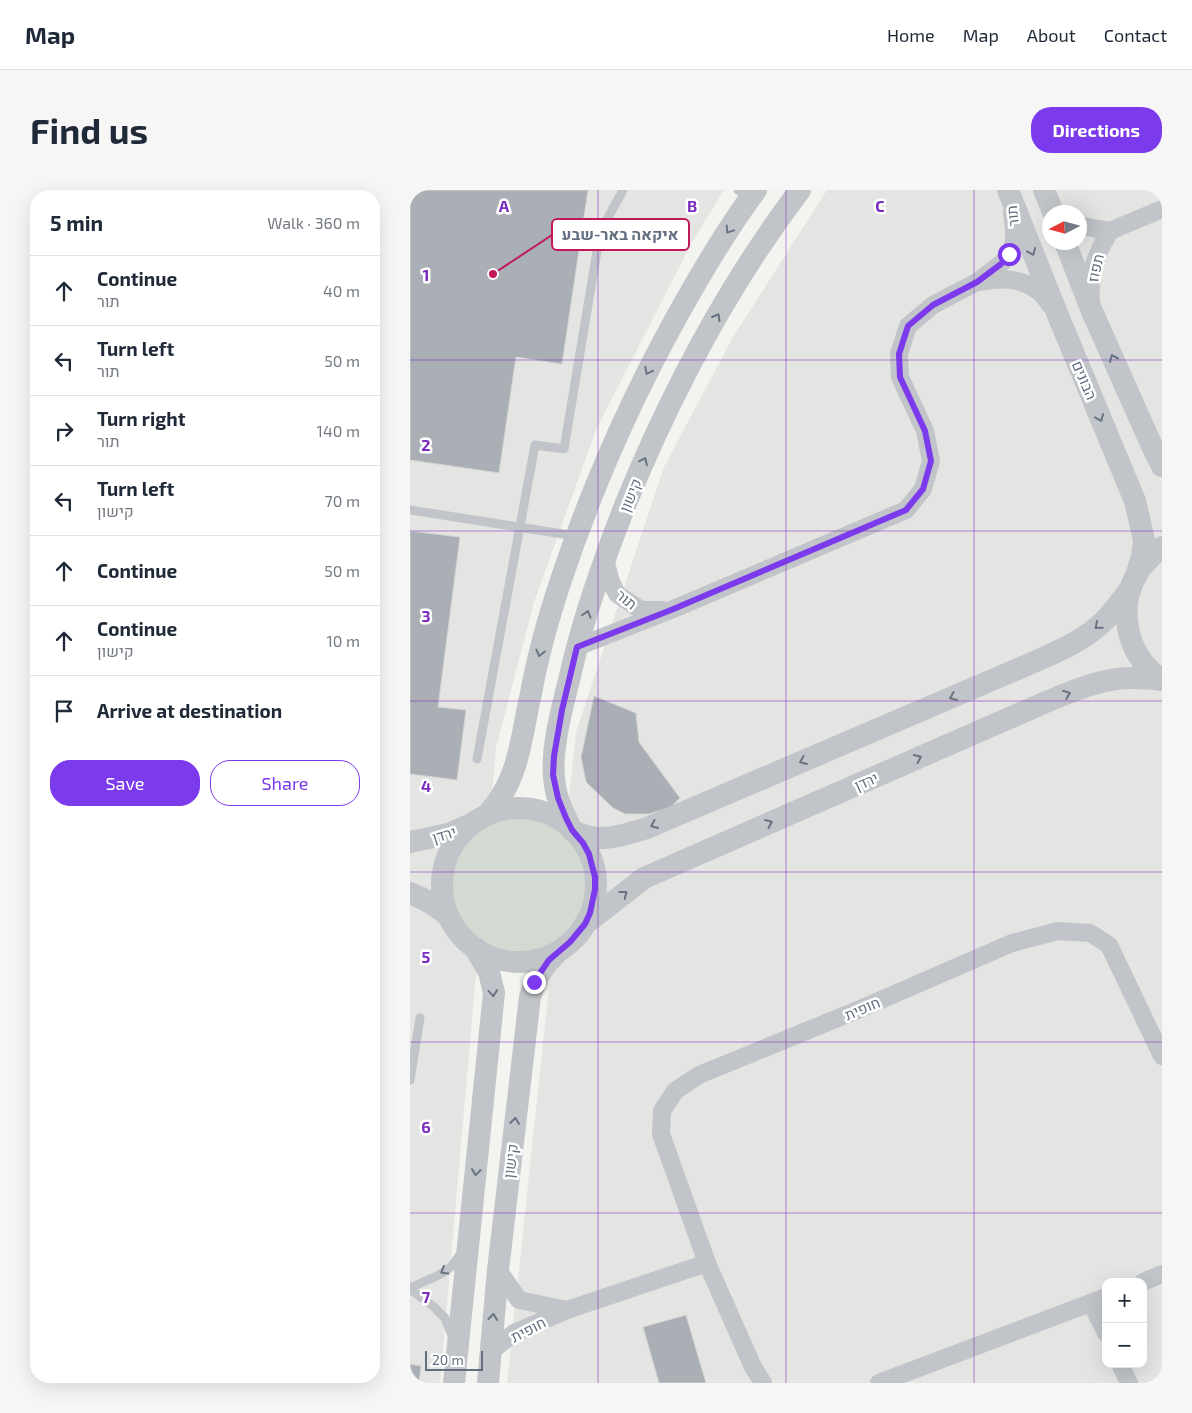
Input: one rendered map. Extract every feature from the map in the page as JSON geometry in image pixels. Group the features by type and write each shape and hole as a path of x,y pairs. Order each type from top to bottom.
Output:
{"street":[{"name":"קישון","path":"574,832 558,798 554,783 553,766 562,710 577,647 605,559 639,472 669,406 699,348 743,274 800,190"},
{"name":"תור","path":"577,647 671,610 906,510 923,489 931,461 925,431 900,377 899,354 908,326 933,305 977,282 1001,264 1009,254 1014,243 1014,229 1008,192"},
{"name":"הבונים","path":"1008,192 1135,502 1144,540 1142,556 1126,608 1127,627 1131,642 1140,659 1162,680"},
{"path":"482,818 509,808 532,809 554,816 574,832 583,843 589,854 595,877 594,901 585,924 574,938 561,949 540,959 518,962 495,958 475,948 460,934 444,906 442,894 443,870 452,847 463,832 496,805 504,792 518,759 543,640 560,582 608,455 642,381 673,322 748,193"},
{"path":"1087,227 1110,230 1162,209"},
{"name":"תפוז","path":"1092,309 1090,282 1094,263 1110,230"},
{"path":"1068,250 1092,309 1162,466"},
{"name":"תור","path":"977,282 1001,278 1015,280 1040,291 1057,313"},
{"path":"574,832 598,838 627,834 647,828 1042,659 1074,643 1090,633 1105,620 1134,581 1145,562 1162,547"},
{"name":"תור","path":"605,559 611,582 617,594 641,610 671,610"},
{"name":"ירדן","path":"585,924 644,878 1046,702 1084,688 1118,679 1162,680"},
{"name":"ירדן","path":"410,842 448,834 482,818"},
{"path":"410,893 431,902 449,917"},
{"name":"חופית","path":"763,1383 753,1367 707,1262 661,1134 662,1111 674,1091 699,1075 1012,944 1058,931 1090,933 1109,945 1162,1056"},
{"path":"454,1383 494,993 489,972 475,948"},
{"name":"קישון","path":"488,1383 498,1270 530,997 534,982 549,960 561,949"},
{"name":"חופית","path":"490,1352 514,1333 567,1310 707,1262"},
{"name":"חופית","path":"498,1270 519,1300 567,1310"},
{"path":"1147,1280 1162,1274"},
{"path":"879,1383 1099,1300 1104,1323"},
{"path":"1122,1368 1129,1383"}],"lane":[{"path":"477,759 535,445 564,449 598,245 605,223 623,190"},
{"path":"410,510 576,536"},
{"path":"410,1080 420,1018"},
{"path":"458,1349 444,1318 434,1307 410,1288 439,1275 451,1267 468,1242"}],"shaded area":[{"path":"410,190 724,190 692,242 596,430 534,602 496,748 440,1383 410,1383"},
{"path":"827,190 1162,190 1162,1383 507,1383 576,732 664,467 733,337"},
{"path":"519,818 544,824 566,838 580,860 586,885 580,910 566,932 544,946 519,952 494,946 472,932 458,910 452,885 458,860 472,838 494,824"}],"building":[{"path":"410,190 588,190 562,364 516,357 499,473 410,460"},
{"path":"410,531 460,537 438,707 466,710 457,780 410,774"},
{"path":"594,696 636,713 639,742 680,798 671,807 649,814 625,814 613,808 586,782 581,757"},
{"path":"686,1315 706,1383 659,1383 643,1327"},
{"path":"410,1364 421,1366 419,1383 410,1383"}],"place":[{"name":"איקאה באר-שבע","path":"493,274"}],"route":[{"path":"534,982 549,960 578,934 585,924 594,901 595,877 593,865 583,843 572,830 560,805 553,775 554,756 562,710 577,647 671,610 906,510 923,489 931,461 925,431 900,377 899,354 908,326 933,305 977,282 1001,264 1009,254"}]}
